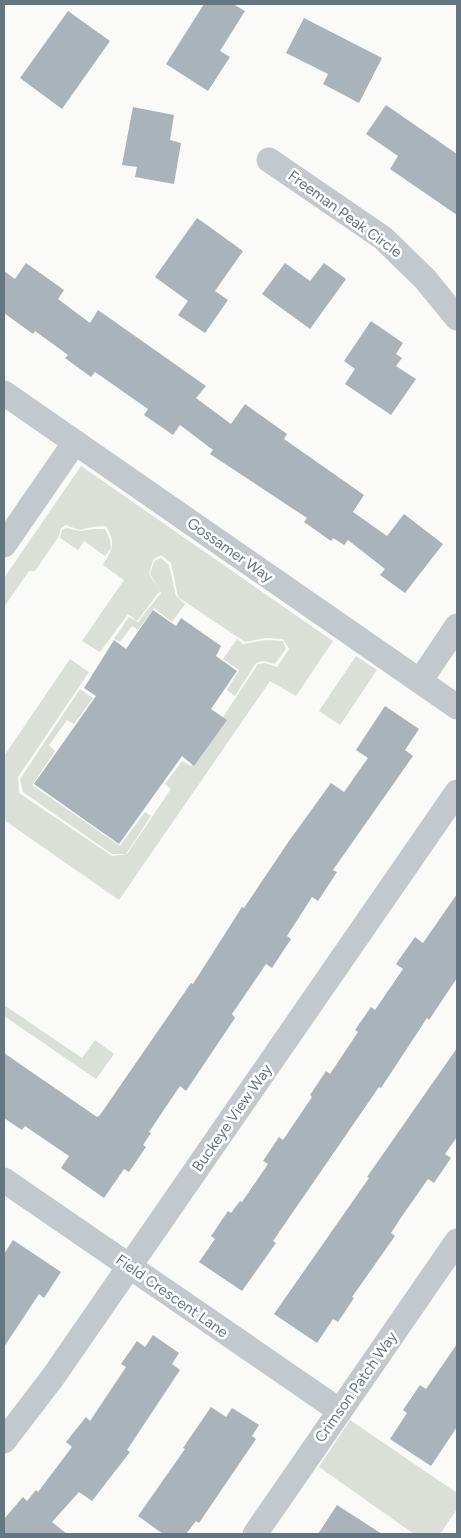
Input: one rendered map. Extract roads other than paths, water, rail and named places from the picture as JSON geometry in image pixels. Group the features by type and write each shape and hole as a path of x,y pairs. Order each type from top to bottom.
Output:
{"street":[{"name":"Freeman Peak Circle","path":"269,160 383,238 425,279 457,318"},
{"name":"Gossamer Way","path":"4,393 457,706"},
{"path":"4,545 75,442"},
{"path":"420,681 457,626"},
{"name":"Buckeye View Way","path":"4,1441 53,1377 457,792"},
{"name":"Field Crescent Lane","path":"4,1180 340,1411"},
{"name":"Crimson Patch Way","path":"255,1534 457,1241"}]}
